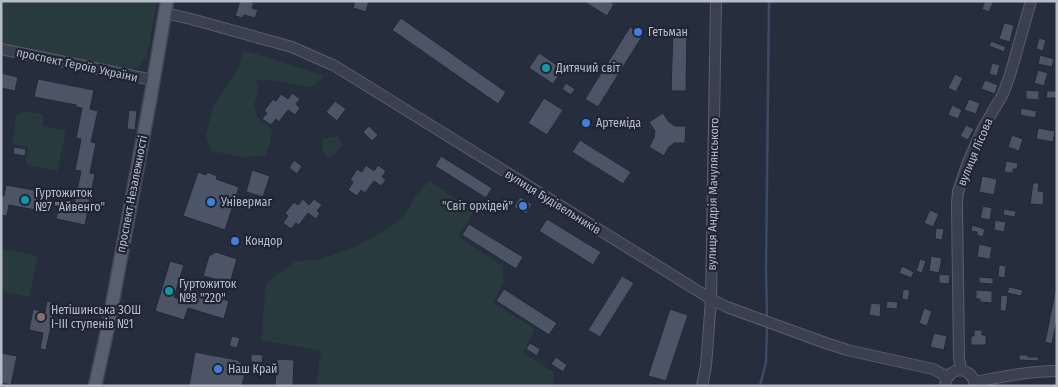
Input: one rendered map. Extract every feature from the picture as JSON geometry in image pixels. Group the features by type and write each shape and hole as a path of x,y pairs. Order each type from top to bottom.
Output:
{"main road":[{"name":"проспект Незалежності","path":"95,386 166,7"}],"street":[{"name":"вулиця Андрія Мачулянського","path":"702,386 706,366 711,300 716,1"},
{"name":"вулиця Лісова","path":"960,370 958,357 957,286 958,192 968,162 983,128 1003,94 1031,1"},
{"name":"вулиця Будівельників","path":"166,7 191,19 292,47 335,66 711,300 733,310 847,350 933,369 946,381"},
{"name":"проспект Героїв України","path":"1,49 153,80"},
{"path":"946,381 953,372 960,370 969,374 974,384 1021,374 1057,371"}],"shaded area":[{"path":"1,1 157,1 147,56 140,66 129,70 1,43"},
{"path":"243,50 325,76 311,87 268,80 256,80 259,91 254,105 257,117 272,130 266,156 243,157 211,151 206,135 214,105 238,70"},
{"path":"26,111 43,114 43,126 66,131 57,171 26,164 28,147 12,144 16,116"},
{"path":"337,136 343,145 335,154 328,158 322,150 323,139"},
{"path":"429,181 474,211 459,237 503,266 503,284 493,302 535,329 523,353 554,372 553,386 316,386 321,351 261,340 266,283 296,261 318,260 353,248 391,227 406,213 416,195"},
{"path":"1,248 38,256 29,297 1,291"}],"building":[{"path":"240,1 254,3 252,8 258,10 255,18 244,15 243,18 235,16"},
{"path":"355,1 369,1 366,12 353,8"},
{"path":"583,1 609,1 614,4 607,16"},
{"path":"985,1 994,1 989,12 982,9"},
{"path":"401,18 506,92 498,104 392,30"},
{"path":"1004,23 1014,25 1010,42 999,39"},
{"path":"630,27 643,35 598,107 585,99"},
{"path":"673,29 687,29 686,91 671,91"},
{"path":"1039,38 1046,40 1043,51 1036,49"},
{"path":"991,41 1006,47 1004,52 989,46"},
{"name":"Дитячий світ","path":"539,53 563,69 553,84 529,68"},
{"path":"1040,55 1054,59 1052,67 1038,64"},
{"path":"992,63 1000,65 997,76 989,74"},
{"path":"1038,70 1048,73 1044,86 1034,83"},
{"path":"1,73 18,77 15,91 1,88"},
{"path":"955,74 963,78 956,92 948,88"},
{"path":"38,79 94,90 90,109 98,111 91,142 96,143 90,173 95,174 85,225 56,219 60,202 74,205 81,171 75,170 81,139 76,138 82,108 76,107 76,105 34,97"},
{"path":"985,80 998,85 995,94 981,89"},
{"path":"566,83 575,89 571,95 562,89"},
{"path":"1026,90 1039,91 1039,100 1026,99"},
{"path":"1047,91 1057,91 1057,98 1046,98"},
{"path":"292,93 300,99 296,104 300,108 295,115 288,110 279,122 276,119 271,125 262,119 267,113 264,111 273,99 276,101 281,94 288,99"},
{"path":"544,98 563,110 547,135 528,123"},
{"path":"969,99 980,103 976,114 964,110"},
{"path":"335,101 346,109 337,121 326,112"},
{"path":"952,105 962,110 958,119 948,115"},
{"path":"1021,108 1037,111 1035,118 1020,115"},
{"path":"129,110 137,111 135,130 127,129"},
{"path":"663,113 669,122 675,126 686,126 685,143 674,143 668,148 664,156 649,147 654,138 655,131 649,122"},
{"path":"966,125 974,129 968,140 960,136"},
{"path":"369,126 378,135 372,141 363,132"},
{"path":"1038,128 1055,131 1053,142 1036,139"},
{"path":"1012,135 1023,139 1019,151 1008,147"},
{"path":"580,140 631,172 623,184 572,152"},
{"path":"14,147 26,149 25,156 13,154"},
{"path":"441,156 492,188 486,198 435,166"},
{"path":"294,160 302,166 297,174 289,168"},
{"path":"1006,161 1018,163 1017,169 1013,169 1013,173 1004,172"},
{"path":"366,165 374,171 378,165 386,171 382,177 386,180 381,186 374,181 365,193 361,190 357,196 348,190 353,182 350,180 357,169 362,172"},
{"path":"252,170 270,176 263,197 246,192"},
{"name":"Універмаг","path":"198,172 206,175 207,172 217,176 216,179 239,187 225,230 183,216"},
{"path":"982,176 997,179 994,195 979,192"},
{"path":"1033,183 1039,183 1038,191 1044,192 1043,205 1030,204"},
{"name":"Гуртожиток №7 \"Айвенго\"","path":"6,185 50,193 46,212 9,205 7,216 1,215 1,196 4,196"},
{"name":"\"Світ орхідей\"","path":"520,197 532,204 526,214 514,207"},
{"path":"303,199 309,205 314,199 322,205 317,211 320,213 316,219 308,213 299,225 296,223 291,229 283,223 288,216 285,213 294,202 298,205"},
{"path":"983,206 992,208 990,220 980,218"},
{"path":"1004,209 1016,211 1015,217 1003,215"},
{"path":"930,210 939,214 933,227 924,223"},
{"path":"547,219 601,252 593,265 539,231"},
{"path":"995,220 1006,222 1004,232 994,230"},
{"path":"469,224 523,257 516,269 462,235"},
{"path":"972,225 985,229 983,237 977,235 977,232 971,231"},
{"path":"936,228 944,229 942,240 935,239"},
{"name":"Кондор","path":"231,236 241,239 239,247 228,244"},
{"path":"979,244 992,247 990,259 977,257"},
{"path":"216,252 237,259 230,283 203,276 209,256"},
{"path":"931,256 942,258 939,273 929,271"},
{"path":"920,259 926,261 922,273 916,271"},
{"name":"Гуртожиток №8 \"220\"","path":"170,261 184,265 174,297 182,300 185,288 229,301 224,319 188,308 184,320 155,311"},
{"path":"999,265 1006,266 1005,278 998,277"},
{"path":"902,266 914,272 911,278 899,273"},
{"path":"939,274 950,275 949,284 939,283"},
{"path":"622,276 634,283 600,337 588,330"},
{"path":"979,277 993,278 993,284 979,283"},
{"path":"1057,283 1057,319 1052,344 1045,342"},
{"path":"1009,287 1023,290 1021,296 1007,293"},
{"path":"504,289 557,323 549,335 496,301"},
{"path":"903,289 910,290 908,300 902,299"},
{"path":"976,290 992,291 992,303 980,302 980,299 976,299"},
{"path":"1001,295 1008,296 1006,311 1000,311"},
{"path":"47,301 56,303 46,350 40,349 43,333 29,330 33,309 45,312"},
{"path":"887,301 898,302 897,309 886,308"},
{"path":"871,303 881,304 880,317 869,315"},
{"path":"924,308 932,311 927,326 919,323"},
{"path":"670,309 688,315 666,381 648,376"},
{"path":"974,330 982,330 982,335 986,335 986,345 971,345 971,336 974,336"},
{"path":"934,333 947,336 944,350 930,347"},
{"path":"232,336 240,338 237,348 229,346"},
{"path":"530,343 540,349 537,356 526,349"},
{"name":"Наш Край","path":"195,352 237,360 242,364 245,373 242,386 189,386"},
{"path":"1,353 17,356 11,385 1,383"},
{"path":"251,354 263,355 262,363 251,362"},
{"path":"1019,355 1039,357 1038,361 1019,360"},
{"path":"556,357 567,365 563,372 551,364"},
{"path":"277,359 294,360 293,386 275,385"}],"waterway":[{"path":"767,318 769,1"},
{"path":"760,386 766,362 767,326"}],"place":[{"name":"Гетьман","path":"638,32"},
{"name":"Дитячий світ","path":"546,68"},
{"name":"Артеміда","path":"586,123"},
{"name":"Гуртожиток №7 \"Айвенго\"","path":"25,200"},
{"name":"Універмаг","path":"211,202"},
{"name":"\"Світ орхідей\"","path":"523,206"},
{"name":"Кондор","path":"235,241"},
{"name":"Гуртожиток №8 \"220\"","path":"169,291"},
{"name":"Нетішинська ЗОШ І-ІІІ ступенів №1","path":"41,317"},
{"name":"Наш Край","path":"218,369"}]}
